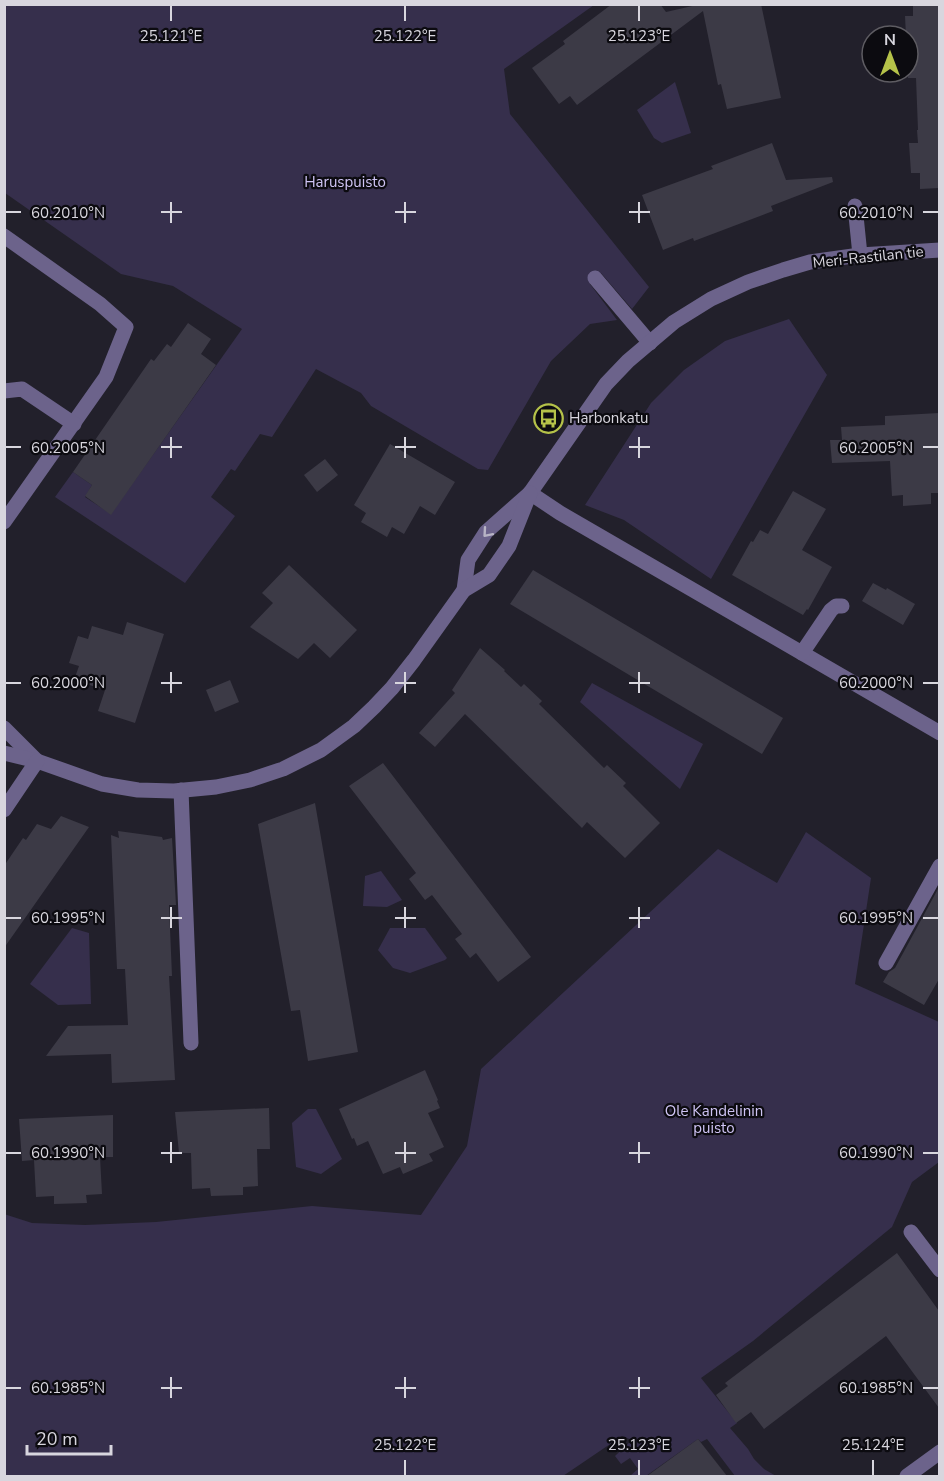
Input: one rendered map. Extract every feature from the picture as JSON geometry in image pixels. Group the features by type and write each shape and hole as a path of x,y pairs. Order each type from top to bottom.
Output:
{"street":[{"path":"855,206 860,255"},
{"path":"4,236 100,304 126,327 106,377 4,522"},
{"name":"Meri-Rastilan tie","path":"4,753 37,761 102,784 138,790 181,790 216,787 250,780 283,769 321,750 354,726 374,707 414,660 464,590 489,575 509,546 530,493 606,384 628,361 674,322 711,299 748,282 810,262 860,255 939,250"},
{"path":"596,278 650,343"},
{"path":"4,392 22,389 74,424"},
{"path":"530,493 560,513 939,733"},
{"name":"Meri-Rastilan tie","path":"464,590 468,560 486,532 530,493"},
{"path":"802,653 831,610 836,606 842,606"},
{"name":"Meri-Rastilan tie","path":"4,728 37,761"},
{"path":"4,810 37,761"},
{"path":"181,790 191,1043"},
{"path":"886,963 939,866"},
{"path":"911,1232 939,1270"},
{"path":"907,1476 939,1452"}],"green space":[{"name":"Haruspuisto","path":"4,5 594,5 504,69 510,114 649,287 632,309 601,273 590,284 617,320 590,324 551,361 488,470 478,469 371,406 361,393 316,369 272,437 260,434 235,471 231,469 211,497 235,516 185,583 55,497 73,472 92,485 85,497 111,514 242,329 173,286 121,274 5,193"},
{"path":"675,82 691,133 662,143 654,138 637,110"},
{"path":"789,319 827,375 711,579 624,520 585,505 651,403 684,370 725,341"},
{"path":"592,683 703,744 680,789 580,702"},
{"name":"Ole Kandelinin puisto","path":"806,832 871,878 855,984 939,1022 939,1162 912,1182 892,1227 753,1341 701,1378 737,1423 730,1428 754,1459 776,1476 735,1476 707,1439 701,1442 698,1439 646,1476 630,1476 638,1469 630,1458 621,1464 615,1456 632,1440 622,1436 563,1476 5,1476 4,1214 32,1223 85,1225 156,1222 312,1206 421,1215 467,1146 481,1069 718,849 777,883"},
{"path":"381,871 402,900 387,907 363,906 365,876"},
{"path":"72,928 89,933 91,1004 58,1005 30,984"},
{"path":"390,928 425,928 447,958 410,973 393,968 378,950"},
{"path":"308,1109 316,1109 342,1159 321,1174 296,1167 292,1123"}],"building":[{"path":"612,4 660,4 666,12 701,4 761,4 781,98 727,109 721,84 718,85 703,11 577,105 570,96 559,104 532,68 565,44 563,41"},
{"path":"913,4 939,4 939,188 920,189 920,173 911,173 909,143 918,143 916,84 920,84 920,24 905,24 905,16 913,16"},
{"path":"772,143 786,180 832,177 833,182 771,206 773,211 694,241 693,238 663,250 642,195 713,169 711,166"},
{"path":"188,323 211,339 201,354 216,365 111,515 85,496 92,485 73,472 151,359 154,361 167,344 171,347"},
{"path":"939,413 939,493 931,493 931,504 903,506 903,495 892,496 890,461 832,463 830,440 842,440 841,427 885,425 885,416"},
{"path":"390,444 455,482 435,515 420,506 404,534 392,527 387,537 361,522 366,513 354,505"},
{"path":"325,459 338,475 317,492 304,475"},
{"path":"793,491 826,509 802,550 832,567 803,615 732,575 751,541 753,542 760,530 768,534"},
{"path":"289,565 357,630 330,658 314,643 298,659 250,627 273,603 262,593"},
{"path":"533,570 783,718 762,754 510,604"},
{"path":"873,583 915,604 903,625 862,601"},
{"path":"127,622 164,634 135,723 98,711 105,690 74,680 79,666 69,663 78,636 88,639 92,626 123,635"},
{"path":"480,648 521,687 524,684 542,701 539,704 604,768 607,765 626,783 623,786 660,823 625,858 587,822 582,828 465,714 435,747 419,733 455,693 452,690"},
{"path":"230,680 239,702 215,712 206,690"},
{"path":"383,763 531,957 498,982 476,953 470,958 455,939 462,934 432,895 425,900 409,879 416,873 349,786"},
{"path":"315,803 358,1052 308,1061 300,1010 291,1011 258,824"},
{"path":"61,816 89,827 4,948 4,866 23,838 26,840 37,824 51,829"},
{"path":"118,831 162,837 163,840 172,838 176,905 169,905 172,976 169,976 175,1080 112,1083 111,1054 46,1056 68,1026 128,1025 125,969 117,969 111,835 119,838"},
{"path":"939,887 939,979 924,1005 883,982 889,972 895,968"},
{"path":"425,1070 440,1108 428,1113 444,1147 429,1154 433,1161 403,1174 400,1167 383,1174 368,1141 357,1146 339,1109"},
{"path":"269,1108 270,1149 257,1149 258,1186 243,1187 243,1195 211,1196 210,1188 192,1189 191,1153 179,1153 175,1112"},
{"path":"113,1115 113,1157 100,1157 102,1194 86,1195 87,1203 54,1204 54,1196 36,1197 34,1160 22,1161 19,1119"},
{"path":"897,1253 939,1311 939,1408 886,1336 764,1429 751,1412 736,1423 716,1395 728,1386 725,1383"},
{"path":"698,1439 727,1476 647,1476"}],"place":[{"name":"Harbonkatu","path":"548,418"}]}
